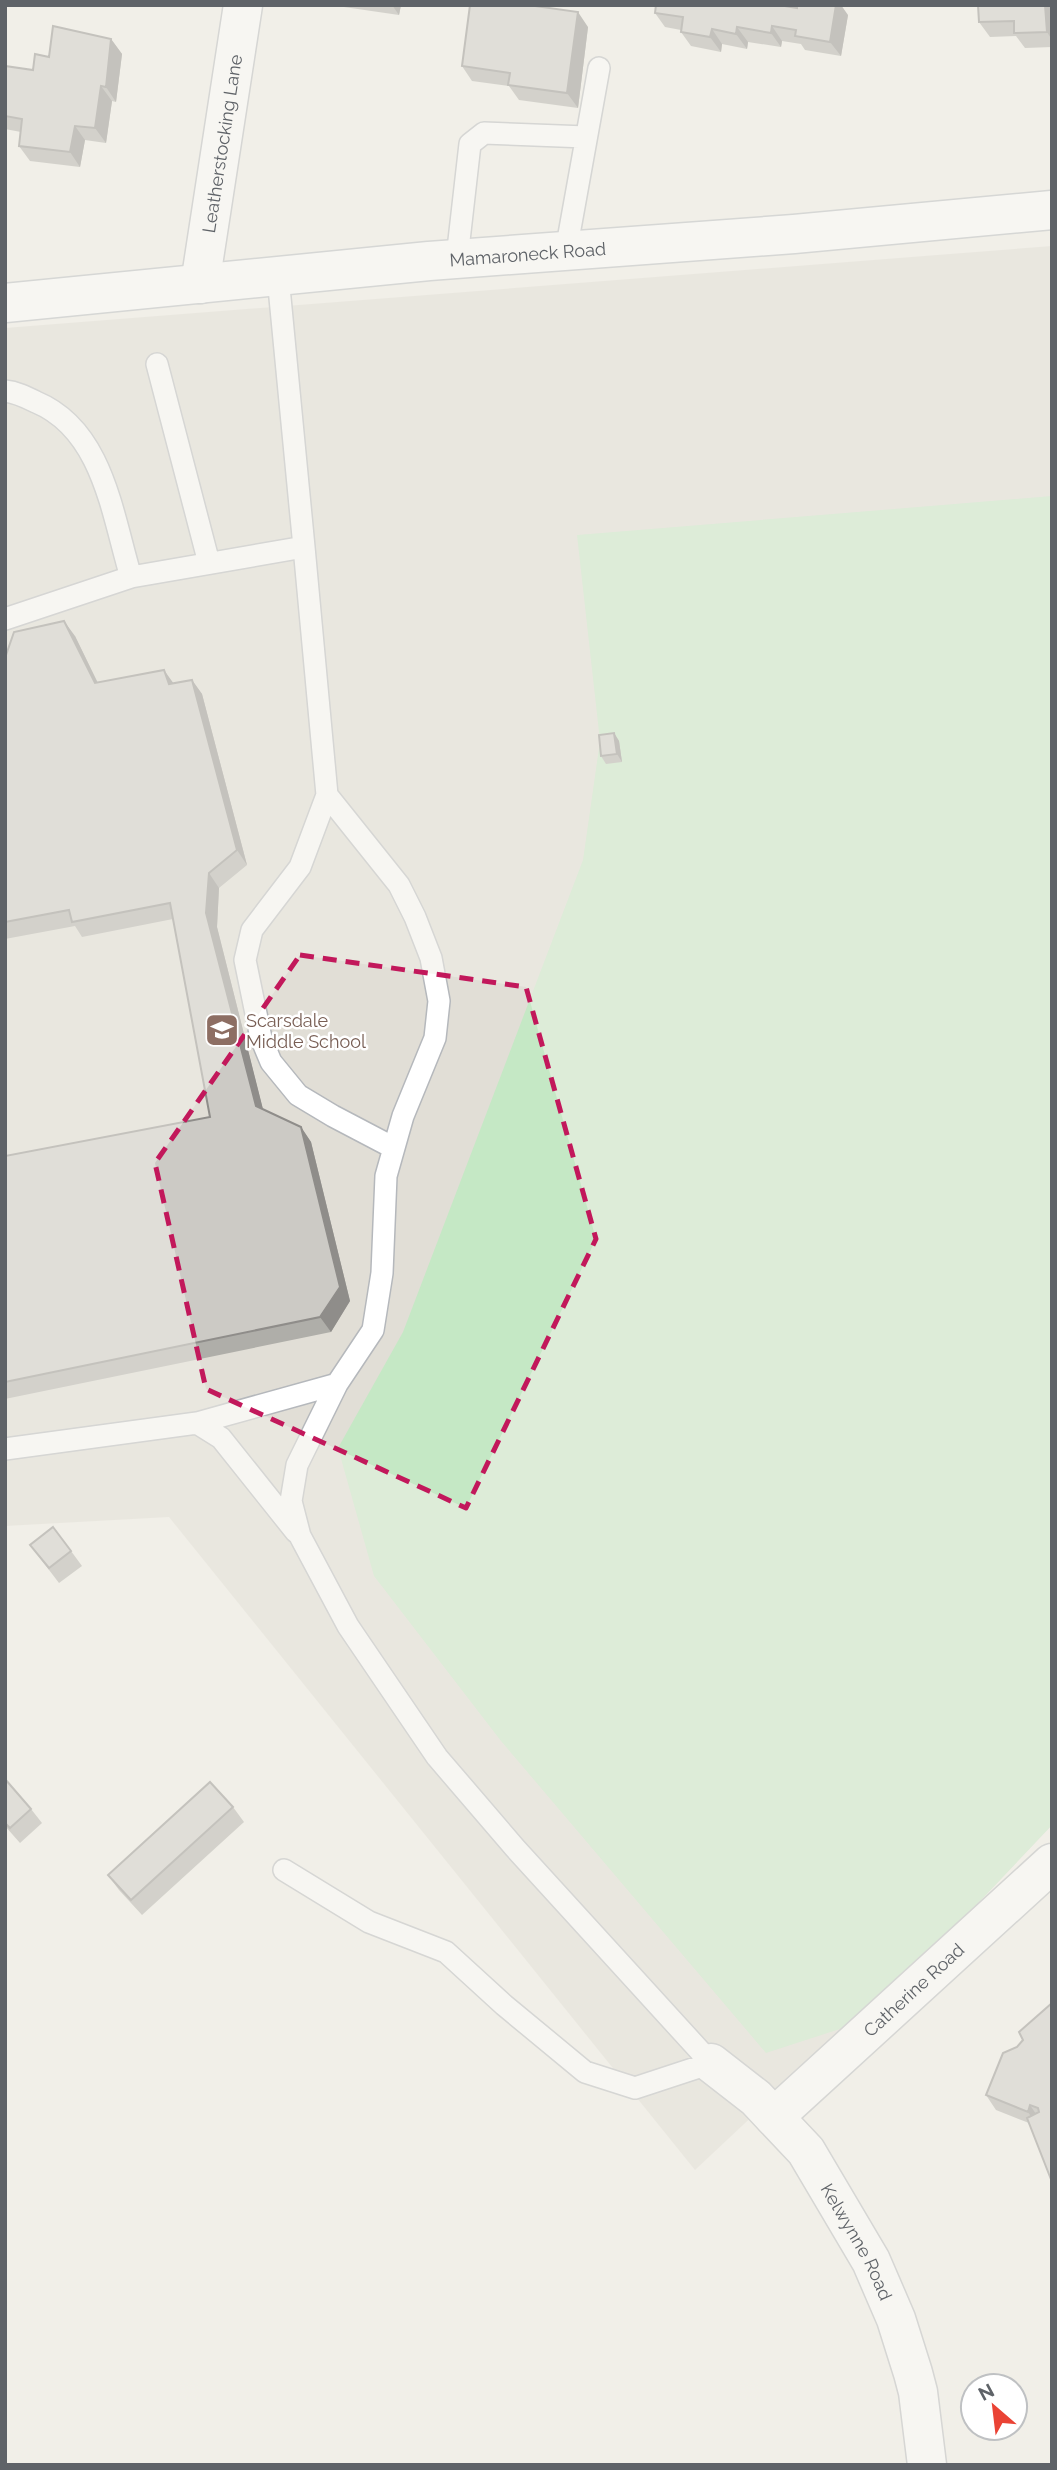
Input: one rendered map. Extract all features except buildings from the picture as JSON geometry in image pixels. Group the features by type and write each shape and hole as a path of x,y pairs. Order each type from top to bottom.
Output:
{"street":[{"name":"Leatherstocking Lane","path":"200,284 243,5"},
{"name":"Mamaroneck Road","path":"5,303 457,258 794,234 1052,210"},
{"name":"Catherine Road","path":"774,2117 1052,1863"},
{"name":"Kelwynne Road","path":"711,2063 756,2098 806,2151 871,2261 896,2319 913,2373 927,2465"}],"lane":[{"path":"566,251 599,68"},
{"path":"457,258 470,144 484,132 586,137"},
{"path":"278,277 327,795 300,867 252,930 245,960 261,1038 271,1062 298,1095 394,1148"},
{"path":"158,364 209,563"},
{"path":"5,391 47,406 73,427 98,464 131,577"},
{"path":"5,619 131,577 304,547"},
{"path":"300,1536 291,1501 297,1465 337,1384 373,1330 382,1273 386,1176 403,1116 435,1038 439,1001 431,958 399,885 327,795"},
{"path":"5,1449 197,1423 337,1384"},
{"path":"197,1423 221,1438 300,1536 348,1626 438,1757 515,1848 711,2063 635,2088 585,2072 504,2005 446,1952 369,1922 284,1870"}],"highlighted area":[{"path":"300,955 526,987 596,1239 466,1508 206,1389 155,1163"}],"shaded area":[{"name":"Scarsdale Middle School","path":"1052,246 1052,1825 965,1917 695,2170 169,1517 5,1526 5,328"}],"green space":[{"path":"1052,496 1052,1825 965,1917 846,2027 766,2053 501,1741 374,1576 338,1448 403,1332 583,860 600,741 577,535"}],"place":[{"name":"Scarsdale Middle School","path":"222,1030"}]}
